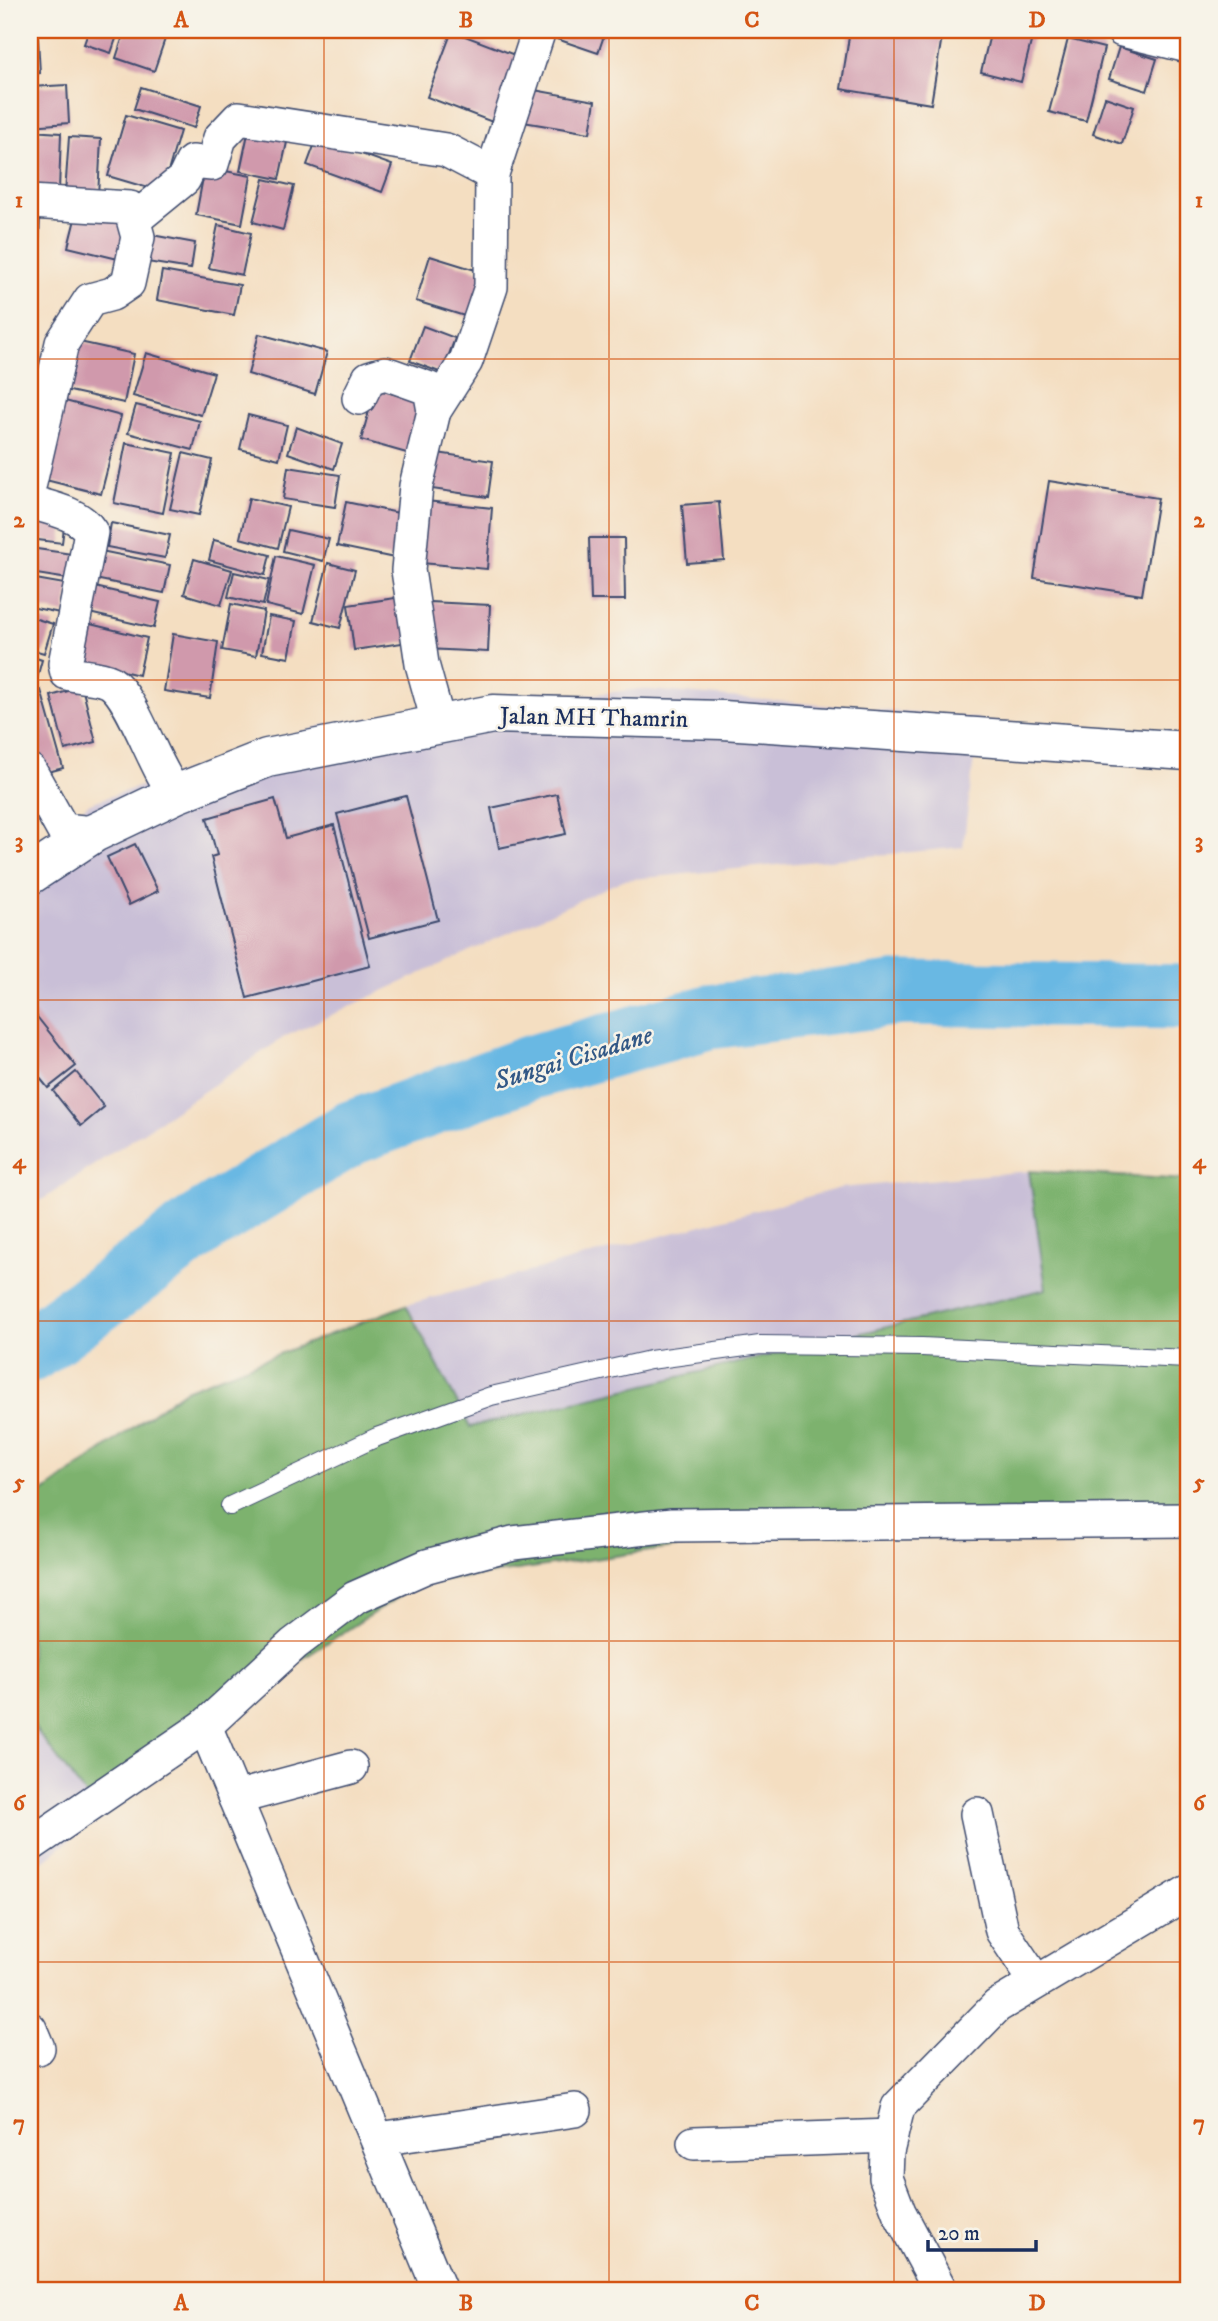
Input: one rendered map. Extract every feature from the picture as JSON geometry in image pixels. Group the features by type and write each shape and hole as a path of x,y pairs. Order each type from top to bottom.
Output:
{"street":[{"path":"437,717 422,664 408,570 416,486 435,411 466,361 491,287 492,174 539,30"},
{"path":"1122,30 1188,46"},
{"path":"135,219 184,179 192,162 212,164 220,138 239,118 446,150 492,174"},
{"path":"30,202 130,208 138,237 128,283 112,294 90,300 62,343 30,482"},
{"path":"359,398 369,379 385,373 430,388 435,411"},
{"path":"30,502 61,511 86,525 91,532 65,664 67,673 109,682 125,699 169,787"},
{"name":"Jalan MH Thamrin","path":"30,875 79,831 169,787 267,758 437,717 493,714 723,720 1188,751"},
{"path":"35,781 79,831"},
{"path":"30,1845 205,1726 295,1644 355,1598 427,1566 513,1543 672,1525 1188,1520"},
{"path":"205,1726 440,2291"},
{"path":"235,1798 351,1767"},
{"path":"978,1814 999,1923 1012,1950 1036,1982"},
{"path":"941,2291 899,2212 886,2178 898,2107 997,2006 1188,1892"},
{"path":"379,2139 575,2110"},
{"path":"694,2143 891,2136"}],"lane":[{"path":"230,1506 377,1437 491,1396 650,1360 760,1345 922,1347 1188,1359"}],"shaded area":[{"path":"640,689 979,719 963,847 623,880 286,1036 30,1208 30,851 90,803 324,725"},
{"path":"1029,1171 1046,1289 469,1427 406,1305 840,1188"},
{"path":"30,1722 100,1814 30,1873"}],"green space":[{"path":"1029,1171 1188,1180 1188,1525 755,1536 418,1584 236,1702 100,1814 30,1722 30,1502 185,1390 406,1305 470,1427 1046,1289"}],"building":[{"path":"89,30 119,30 111,53 84,44"},
{"path":"125,30 168,30 154,71 116,58"},
{"path":"560,30 606,30 598,53 557,39"},
{"path":"850,30 943,30 931,104 841,89"},
{"path":"991,30 1034,30 1021,82 981,72"},
{"path":"452,31 520,57 495,123 427,97"},
{"path":"38,39 40,73 30,74 30,40"},
{"path":"1068,39 1104,48 1086,121 1049,112"},
{"path":"1119,47 1157,59 1147,91 1109,79"},
{"path":"67,85 69,123 30,126 30,87"},
{"path":"141,87 201,106 194,128 134,109"},
{"path":"523,88 595,101 590,133 517,121"},
{"path":"1105,97 1134,107 1122,144 1093,134"},
{"path":"126,115 180,131 162,192 108,176"},
{"path":"250,124 289,133 279,179 240,171"},
{"path":"30,131 61,133 59,190 30,189"},
{"path":"69,137 101,139 98,196 65,194"},
{"path":"317,138 392,165 382,192 307,165"},
{"path":"205,167 251,176 242,224 196,215"},
{"path":"264,179 294,186 283,230 253,222"},
{"path":"77,211 126,222 118,259 68,247"},
{"path":"30,213 40,213 38,272 30,272"},
{"path":"218,225 251,233 242,275 209,268"},
{"path":"152,235 195,243 191,269 147,262"},
{"path":"430,256 485,273 471,318 416,301"},
{"path":"162,271 240,285 234,315 157,300"},
{"path":"423,326 455,338 442,373 410,361"},
{"path":"259,334 327,352 315,394 248,374"},
{"path":"75,341 134,354 124,403 65,390"},
{"path":"146,353 214,373 201,415 133,396"},
{"path":"375,389 424,402 410,454 361,440"},
{"path":"54,398 121,416 101,494 34,477"},
{"path":"136,405 200,421 193,450 128,433"},
{"path":"248,415 287,425 279,459 240,449"},
{"path":"296,427 342,444 334,469 288,453"},
{"path":"126,443 175,453 163,513 114,503"},
{"path":"430,452 493,461 488,497 425,488"},
{"path":"183,453 212,460 199,515 170,509"},
{"path":"288,467 340,475 335,507 283,499"},
{"path":"1049,481 1158,498 1142,595 1034,578"},
{"path":"249,498 288,507 278,548 240,538"},
{"path":"416,500 492,508 487,569 411,562"},
{"path":"346,502 408,515 399,559 337,546"},
{"path":"719,502 724,560 687,563 682,505"},
{"path":"30,514 65,519 62,543 30,539"},
{"path":"111,523 170,535 165,558 107,547"},
{"path":"288,530 329,539 323,561 283,551"},
{"path":"589,538 624,538 625,600 591,600"},
{"path":"214,540 270,555 265,575 209,560"},
{"path":"30,548 79,555 75,580 30,573"},
{"path":"96,550 170,565 164,593 90,578"},
{"path":"276,556 315,565 303,614 266,605"},
{"path":"194,559 232,570 221,605 184,594"},
{"path":"328,563 355,570 340,628 313,621"},
{"path":"234,572 269,580 263,605 228,597"},
{"path":"30,578 70,585 65,614 30,607"},
{"path":"95,587 160,602 154,628 89,613"},
{"path":"402,597 409,642 354,650 348,605"},
{"path":"429,602 490,605 488,652 427,649"},
{"path":"231,604 264,611 256,656 222,650"},
{"path":"269,616 296,621 289,658 262,653"},
{"path":"30,617 53,624 44,653 30,649"},
{"path":"82,622 147,638 139,675 73,659"},
{"path":"173,634 218,642 210,698 164,691"},
{"path":"30,656 42,660 37,678 30,676"},
{"path":"82,687 96,742 65,750 51,696"},
{"path":"41,690 63,768 37,775 30,746 30,693"},
{"path":"557,794 566,834 499,848 491,808"},
{"path":"406,796 438,920 369,938 337,814"},
{"path":"275,799 286,838 334,825 370,966 247,998 211,857 217,855 207,818"},
{"path":"135,844 158,891 129,905 107,857"},
{"path":"30,1008 76,1066 48,1088 30,1066"},
{"path":"76,1072 104,1107 81,1126 53,1091"}],"waterway":[{"name":"Sungai Cisadane","path":"30,1350 203,1223 351,1133 529,1068 709,1017 902,993 1188,997"}]}
